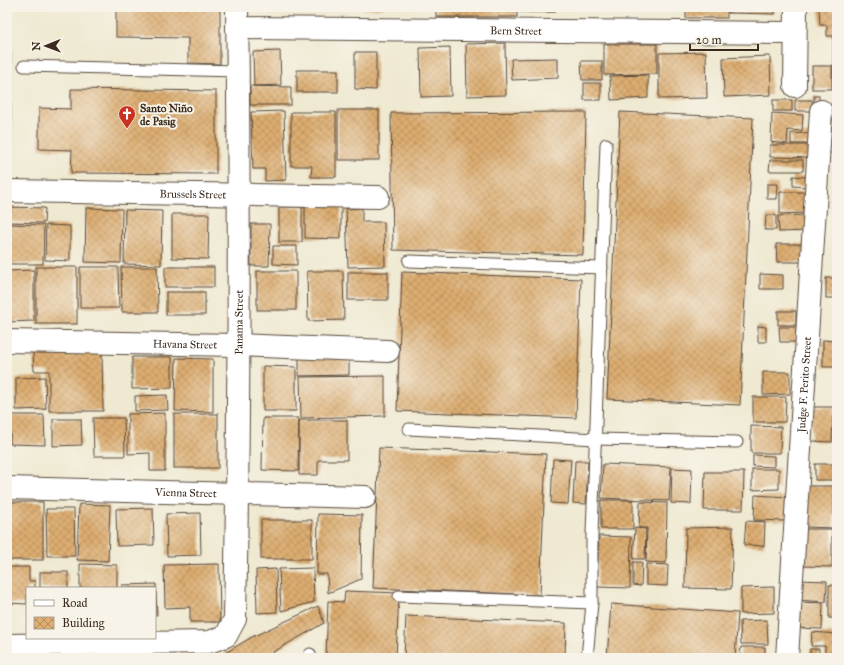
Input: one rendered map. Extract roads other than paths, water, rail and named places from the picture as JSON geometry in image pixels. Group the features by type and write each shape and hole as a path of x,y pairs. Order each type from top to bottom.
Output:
{"street":[{"path":"795,86 796,7"},
{"name":"Bern Street","path":"237,17 795,33"},
{"name":"Panama Street","path":"7,644 209,642 226,636 235,619 238,345 237,17"},
{"name":"Judge F. Perito Street","path":"787,658 821,111"},
{"name":"Brussels Street","path":"7,191 378,197"},
{"name":"Havana Street","path":"7,341 238,345 388,351"},
{"name":"Vienna Street","path":"7,488 365,497"}],"lane":[{"path":"24,66 238,71"},
{"path":"587,658 592,603 592,534 606,144"},
{"path":"409,261 602,268"},
{"path":"409,429 596,439 737,442"},
{"path":"400,596 592,603"}],"place":[{"name":"Santo Niño de Pasig","path":"127,129"}]}
